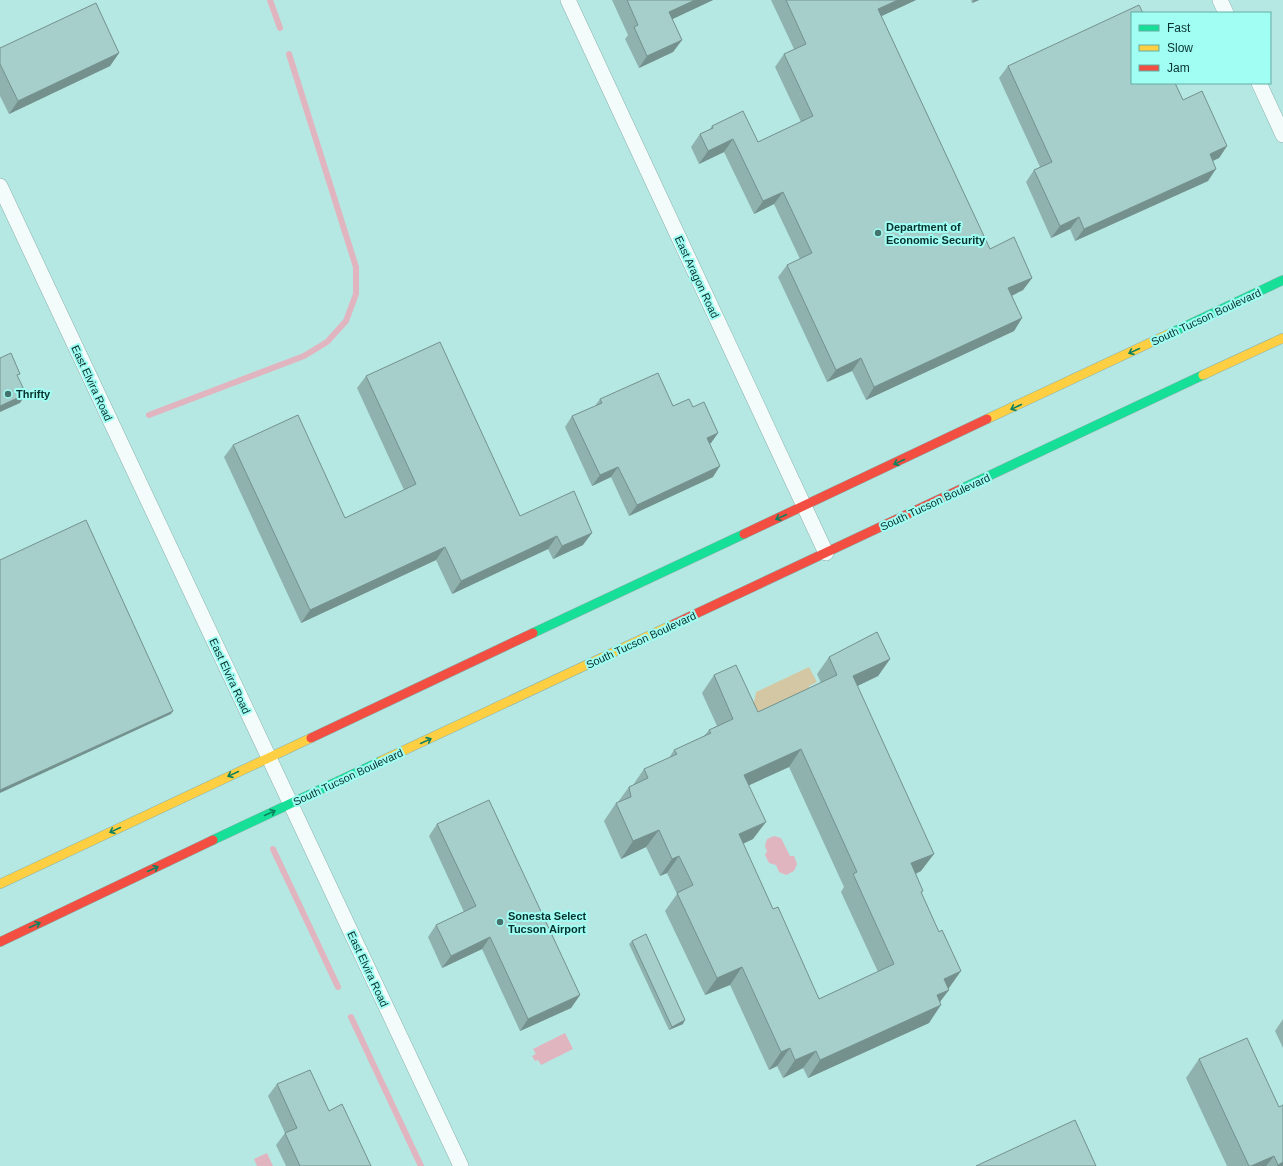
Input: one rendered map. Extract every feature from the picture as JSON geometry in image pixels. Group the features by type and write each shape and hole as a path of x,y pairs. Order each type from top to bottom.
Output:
{"main road":[{"name":"South Tucson Boulevard","path":"0,884 1283,280"},
{"name":"South Tucson Boulevard","path":"0,942 1283,338"}],"street":[{"name":"East Aragon Road","path":"568,0 826,553"},
{"path":"1220,0 1226,12"},
{"path":"1259,84 1283,134"},
{"name":"East Elvira Road","path":"0,186 460,1166"}],"shaded area":[{"path":"809,667 817,682 809,686 812,693 750,722 756,692"},
{"path":"774,836 781,838 790,856 794,856 797,864 794,871 786,875 779,872 776,865 769,863 765,855 767,851 765,846 767,839"},
{"path":"565,1033 573,1049 541,1065 538,1060 535,1061 532,1056 536,1054 533,1049"},
{"path":"267,1153 273,1166 257,1166 254,1159"}],"building":[{"path":"627,0 695,0 669,12 682,40 647,56 634,27 638,25"},
{"name":"Department of Economic Security","path":"786,0 898,0 878,9 990,249 1014,237 1032,278 1008,288 1022,318 874,387 861,358 836,370 787,265 812,253 783,192 763,201 733,139 708,151 700,134 713,128 712,126 743,111 758,142 813,116 784,54 806,44"},
{"path":"96,3 119,53 18,101 0,64 0,48"},
{"path":"1139,5 1142,12 1131,12 1131,84 1175,84 1183,100 1202,91 1227,146 1210,154 1216,169 1084,229 1079,217 1060,226 1034,170 1052,162 1008,66"},
{"path":"440,342 520,516 574,491 592,533 562,546 557,536 461,581 445,547 310,610 233,445 298,415 345,518 416,484 366,376"},
{"path":"11,353 20,374 17,375 26,394 0,406 0,358"},
{"path":"658,373 673,406 689,399 693,407 704,402 718,433 707,438 720,466 637,505 618,467 600,475 572,416 602,403 600,399"},
{"path":"86,520 173,711 0,790 0,560"},
{"path":"877,632 890,659 853,676 934,854 911,863 923,891 921,892 939,932 942,930 961,971 944,979 949,990 937,995 941,1005 820,1060 816,1051 795,1060 790,1048 781,1052 742,967 717,978 677,893 693,885 679,856 672,859 659,830 633,841 616,803 631,797 629,787 648,778 644,769 677,754 674,750 711,733 709,730 733,719 714,675 736,665 758,712 837,675 829,657","holes":["801,749 857,872 853,874 894,964 819,999 778,907 773,909 739,834 766,822 744,775"]},
{"name":"Sonesta Select Tucson Airport","path":"489,800 580,995 528,1019 490,937 451,956 436,925 476,906 437,824"},
{"path":"646,934 685,1020 672,1027 632,941"},
{"path":"1247,1038 1279,1107 1283,1105 1283,1162 1278,1165 1274,1156 1249,1166 1199,1059"},
{"path":"310,1070 329,1111 342,1104 371,1166 300,1166 285,1133 297,1128 277,1084"},
{"path":"1075,1120 1096,1166 976,1166"}],"waterway":[{"path":"270,0 280,28"},
{"path":"149,415 304,356 327,342 346,321 356,294 356,267 289,54"},
{"path":"273,849 338,987"},
{"path":"351,1017 421,1166"}],"traffic: fast":[{"path":"1171,333 1283,280"},
{"path":"961,489 1203,375"},
{"path":"533,633 744,534"},
{"path":"213,840 381,761"}],"traffic: slow":[{"path":"987,419 1171,333"},
{"path":"1203,375 1283,338"},
{"path":"381,761 674,624"},
{"path":"0,884 311,738"}],"traffic: jam":[{"path":"744,534 987,419"},
{"path":"674,624 961,489"},
{"path":"311,738 533,633"},
{"path":"0,942 213,840"}],"place":[{"name":"Department of Economic Security","path":"878,233"},
{"name":"Thrifty","path":"8,394"},
{"name":"Sonesta Select Tucson Airport","path":"500,922"}]}
